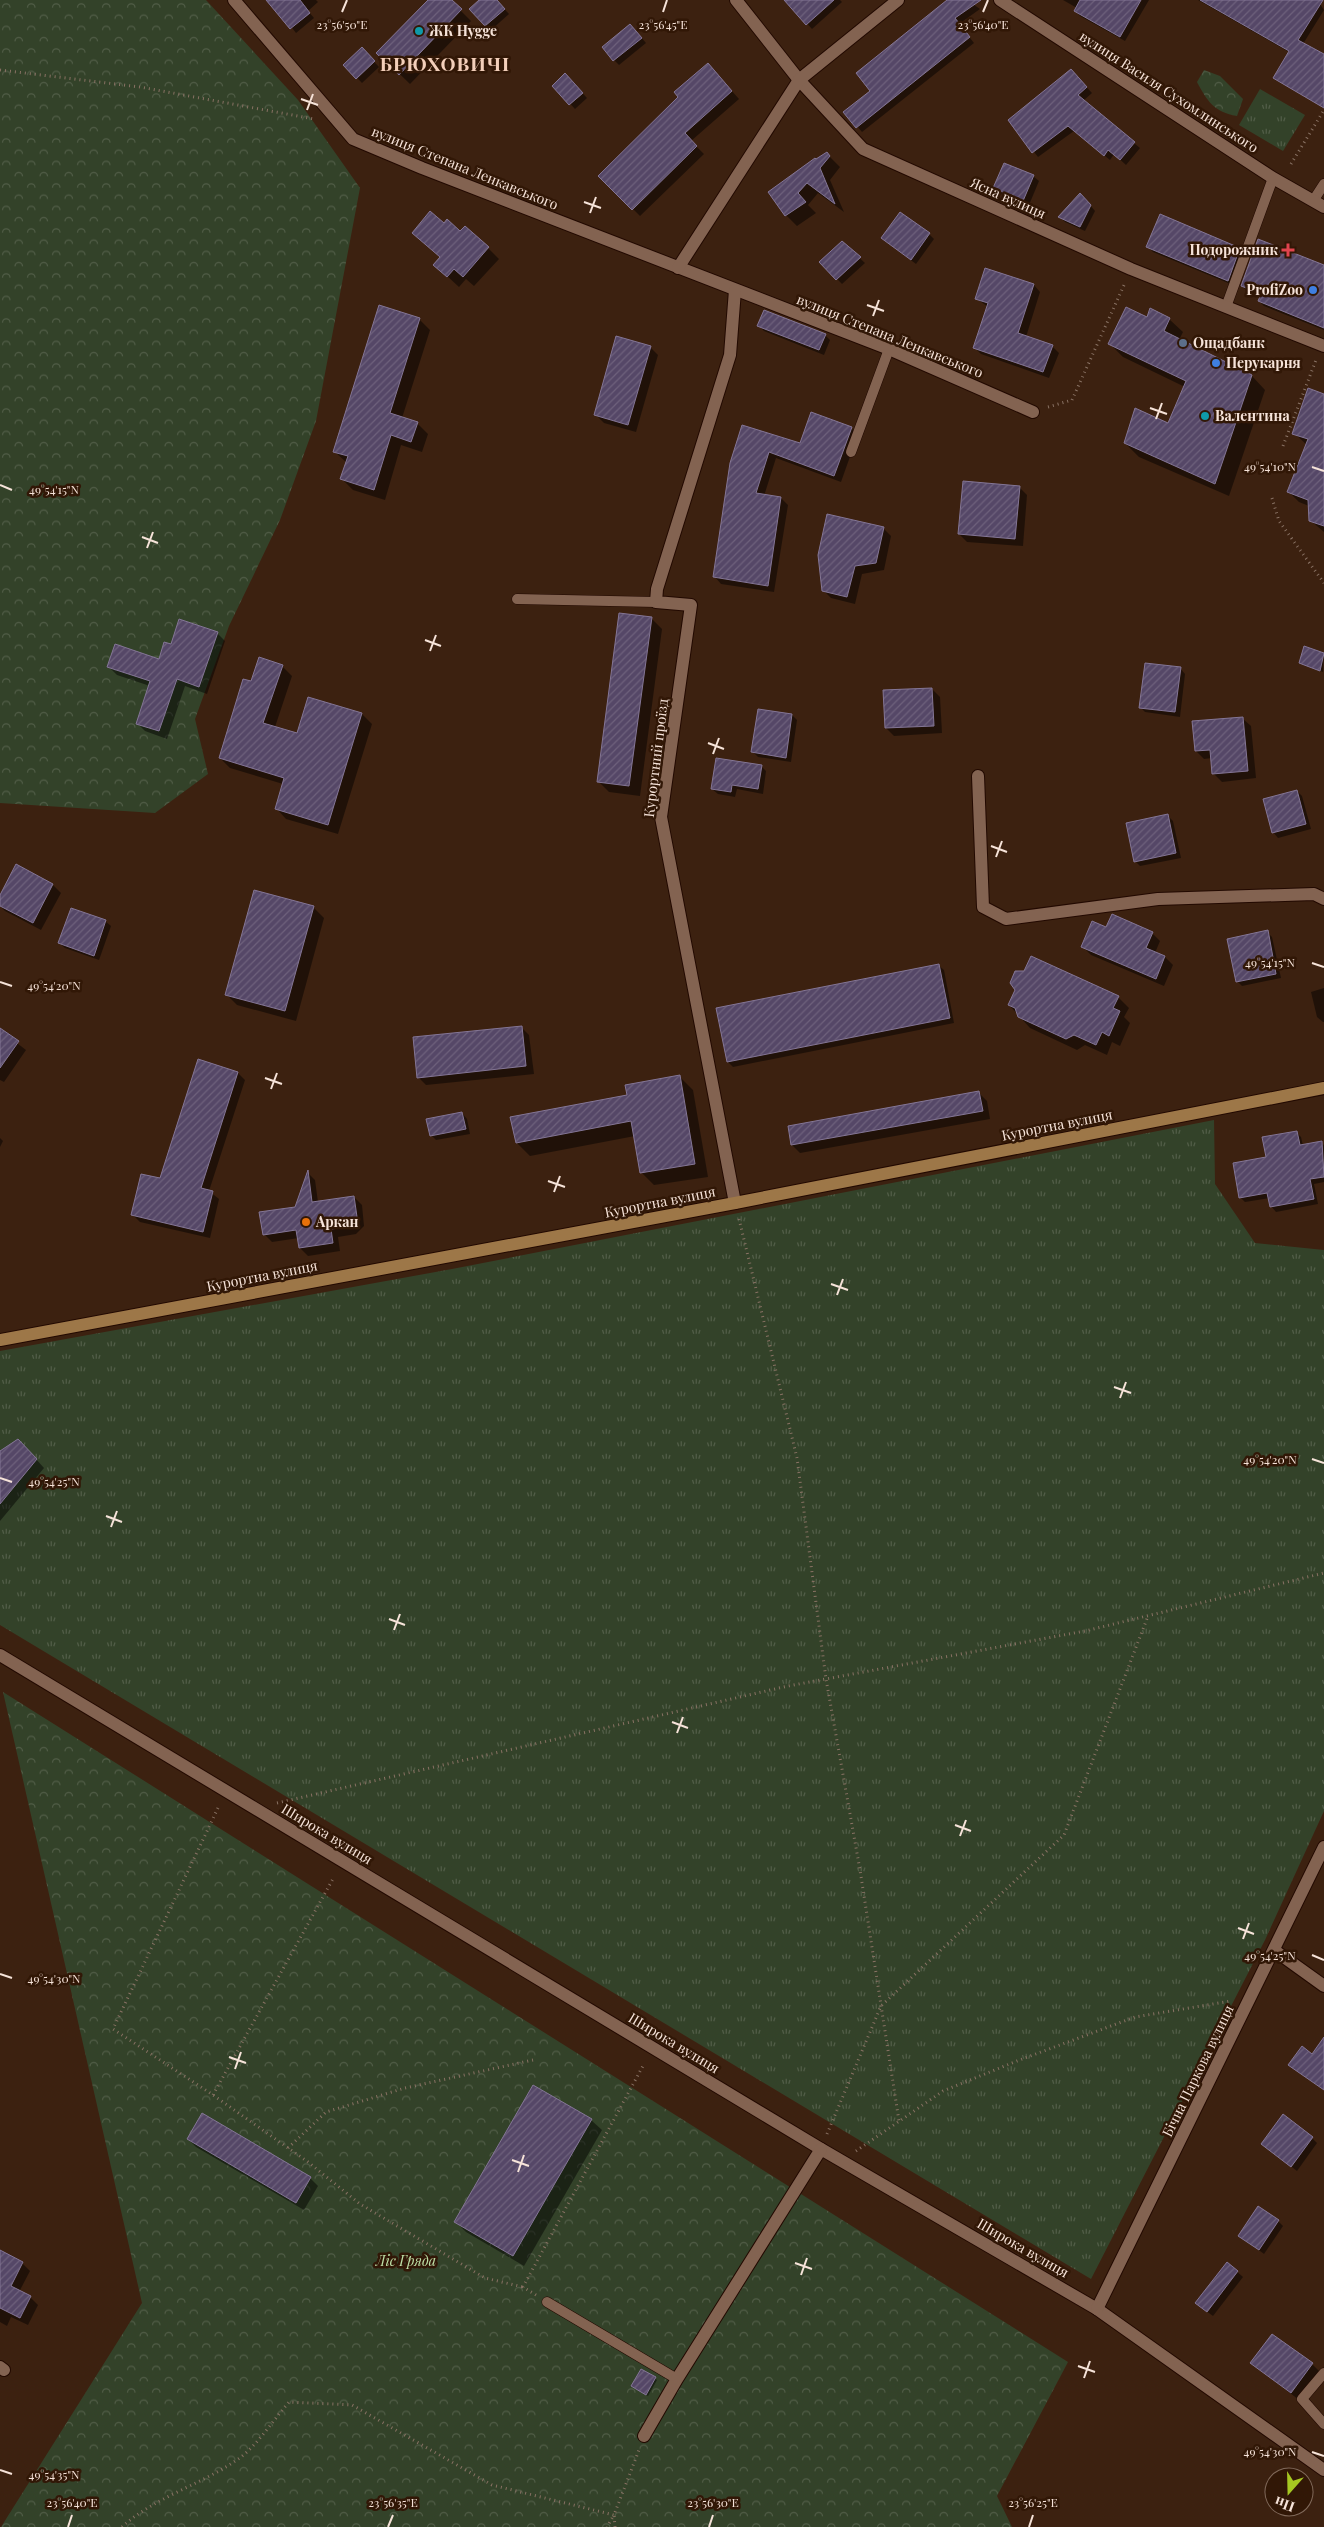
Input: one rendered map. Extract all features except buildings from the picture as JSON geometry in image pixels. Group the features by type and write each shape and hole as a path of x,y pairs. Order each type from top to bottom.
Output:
{"main road":[{"name":"Курортна вулиця","path":"0,1340 735,1203 1324,1088"}],"street":[{"name":"вулиця Степана Ленкавського","path":"234,0 339,124 354,139 378,151 888,349 1033,412"},
{"name":"Ясна вулиця","path":"736,0 799,80 863,149 1131,269 1323,345"},
{"path":"678,268 799,80 898,0"},
{"name":"вулиця Василя Сухомлинського","path":"1000,0 1273,178 1318,204"},
{"path":"656,602 657,589 730,355 736,290"},
{"name":"Курортний проїзд","path":"656,602 691,605 661,817 735,1203"},
{"path":"978,776 983,907 1006,919 1158,899 1314,894 1324,899"},
{"name":"Широка вулиця","path":"0,1655 842,2161 1097,2309 1324,2470"},
{"name":"Бічна Паркова вулиця","path":"1097,2309 1324,1847"},
{"path":"1274,1950 1324,1986"},
{"path":"644,2436 677,2379 821,2148"}],"lane":[{"path":"1226,307 1273,178"},
{"path":"1318,204 1324,184"},
{"path":"851,452 888,349"},
{"name":"Курортний проїзд","path":"517,599 656,602"},
{"path":"548,2302 677,2379"},
{"path":"1324,2373 1302,2399 1324,2424"}],"path":[{"path":"0,70 140,87 339,124"},
{"path":"1291,164 1324,110"},
{"path":"1033,412 1072,400 1131,269"},
{"path":"1283,446 1323,345"},
{"path":"1272,498 1279,520 1324,583"},
{"path":"735,1203 797,1458 826,1679 900,2121"},
{"path":"254,1808 826,1679 1085,1631 1324,1573"},
{"path":"821,2148 881,2006 1064,1835 1149,1616"},
{"path":"218,1808 113,2029 213,2095 288,2148 368,2209 485,2278 523,2287 548,2302"},
{"path":"213,2095 334,1877"},
{"path":"842,2161 943,2091 1135,2017 1251,1998"},
{"path":"288,2148 326,2112 405,2088 533,2060"},
{"path":"523,2287 644,2064"},
{"path":"122,2527 138,2512 191,2487 242,2456 289,2402 352,2405 492,2485 614,2516"},
{"path":"606,2527 614,2516 644,2436"},
{"path":"614,2516 615,2527"}],"green space":[{"path":"0,0 206,0 298,100 360,188 316,421 280,520 229,626 195,719 208,774 155,813 0,803"},
{"path":"1204,70 1220,76 1243,99 1237,116 1222,112 1212,105 1204,95 1197,82"},
{"path":"1260,89 1305,115 1283,151 1239,125"},
{"path":"1214,1120 1215,1184 1255,1243 1324,1250 1324,1811 1265,1940 1091,2279 0,1625 0,1351 452,1269"},
{"name":"Ліс Гряда","path":"3,1692 1068,2362 997,2496 1012,2527 1,2527 142,2303"}],"place":[{"name":"ЖК Hygge","path":"419,31"},
{"name":"Подорожник","path":"1288,250"},
{"name":"ProfiZoo","path":"1313,290"},
{"name":"Ощадбанк","path":"1183,343"},
{"name":"Перукарня","path":"1216,363"},
{"name":"Валентина","path":"1205,416"},
{"name":"Аркан","path":"306,1222"}],"district":[{"name":"БРЮХОВИЧІ","path":"445,64"}]}
